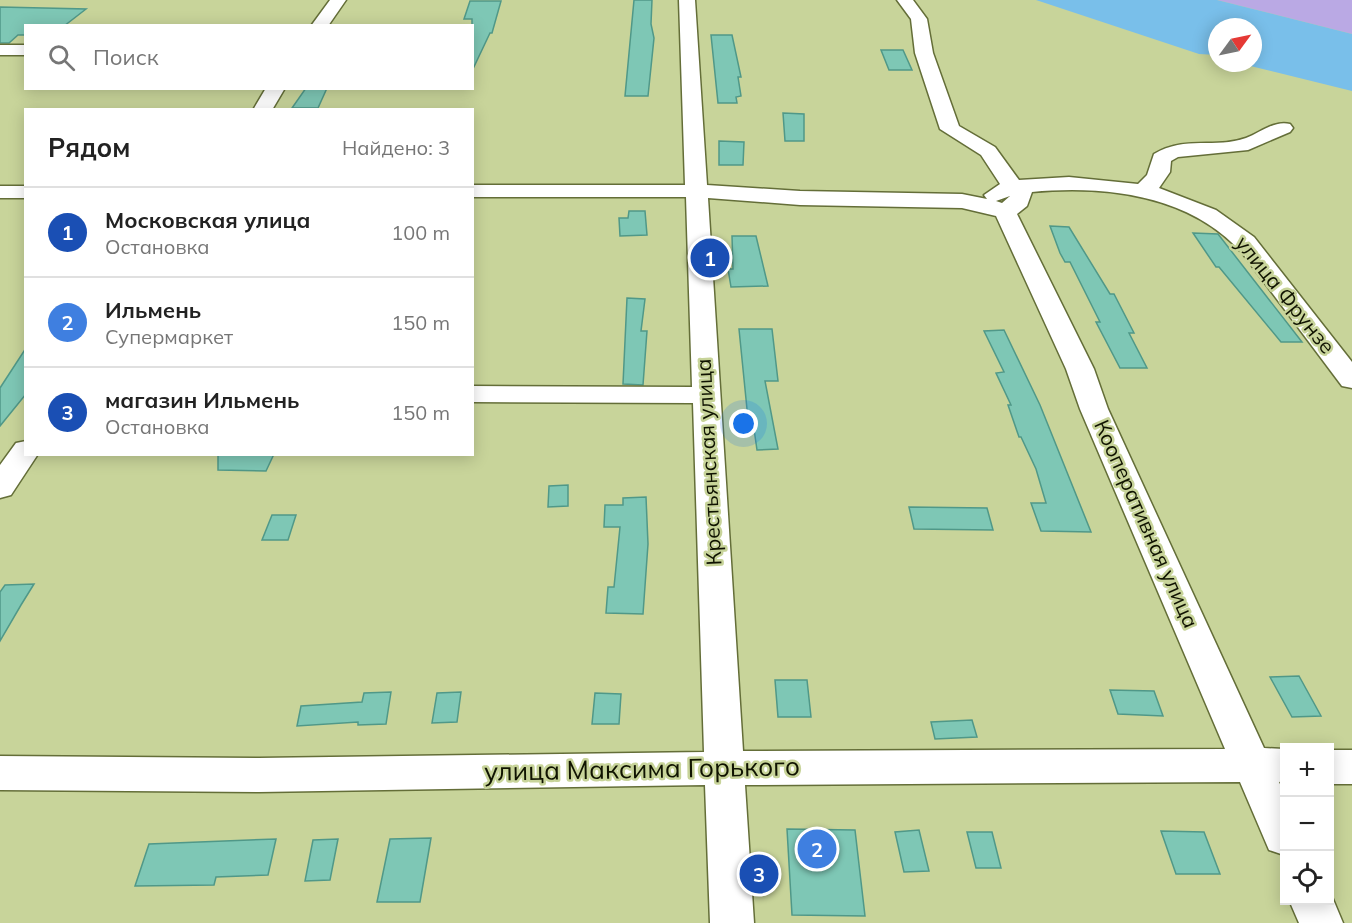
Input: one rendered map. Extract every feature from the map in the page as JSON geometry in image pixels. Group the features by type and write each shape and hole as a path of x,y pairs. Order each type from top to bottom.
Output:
{"street":[{"path":"320,24 338,0"},
{"name":"Крестьянская улица","path":"687,0 732,923"},
{"name":"Кооперативная улица","path":"905,0 919,20 924,52 950,129 990,151 1002,165 1009,200 1080,369 1094,409 1269,765 1280,818"},
{"path":"0,50 24,50"},
{"path":"263,108 275,90"},
{"path":"1145,189 1154,182 1162,166 1161,158 1170,151 1186,147 1247,144 1283,128"},
{"name":"улица Фрунзе","path":"474,191 696,191 800,198 962,201 997,195 1009,200 1042,183 1145,189 1211,216 1233,230 1253,250 1352,380"},
{"path":"0,192 24,192"},
{"path":"474,394 706,395"},
{"path":"0,488 24,453"},
{"name":"улица Максима Горького","path":"0,773 259,775 724,768 1269,765"},
{"path":"1334,767 1352,767"},
{"path":"1313,905 1321,923"}],"shaded area":[{"path":"1217,0 1352,0 1352,34"}],"water":[{"path":"1036,0 1217,0 1352,34 1352,91 1262,69 1262,18 1208,18 1208,54 1199,54"}],"building":[{"path":"634,0 652,0 651,24 654,38 648,96 625,96"},
{"path":"470,1 501,1 492,33 474,67 474,24 472,24 472,19 464,19"},
{"path":"0,7 86,9 67,24 24,24 24,35 18,35 9,43 0,43"},
{"path":"711,35 732,35 741,77 738,77 741,96 736,97 737,103 718,103"},
{"path":"881,50 903,50 912,70 889,70"},
{"path":"305,90 326,90 318,108 292,108"},
{"path":"783,113 804,114 804,141 785,141"},
{"path":"719,141 744,142 743,165 719,165"},
{"path":"629,211 645,211 647,235 620,236 619,218 628,218"},
{"path":"1050,226 1069,227 1110,294 1114,294 1134,333 1129,333 1147,368 1120,368 1096,322 1100,322 1070,262 1065,262 1060,253"},
{"path":"1193,233 1218,234 1302,342 1281,342 1219,267 1216,267"},
{"path":"732,236 756,236 768,286 731,287 728,269 733,269"},
{"path":"627,298 645,299 641,331 647,331 643,385 623,384"},
{"path":"739,329 772,329 778,381 765,381 778,449 757,450 754,429 749,429"},
{"path":"1004,330 1040,405 1091,532 1041,531 1031,503 1046,503 1036,469 1019,437 1008,405 1011,405 996,373 1004,372 984,331"},
{"path":"24,351 24,396 0,426 0,388"},
{"path":"218,456 273,456 266,471 218,470"},
{"path":"568,485 568,506 548,507 549,486"},
{"path":"646,497 648,544 643,614 606,613 608,587 614,587 620,527 604,527 605,505 623,505 623,498"},
{"path":"909,507 987,508 993,530 914,529"},
{"path":"272,515 296,515 288,540 262,540"},
{"path":"34,584 0,641 0,592 5,585"},
{"path":"1299,676 1321,716 1292,717 1270,677"},
{"path":"775,680 807,680 811,717 778,717"},
{"path":"1110,690 1154,691 1163,716 1118,714"},
{"path":"391,692 386,724 358,725 358,722 297,726 301,706 362,702 364,693"},
{"path":"461,692 457,722 432,723 437,693"},
{"path":"595,693 621,694 619,724 592,724"},
{"path":"972,720 977,737 935,739 931,722"},
{"path":"787,829 855,830 865,916 792,915"},
{"path":"919,830 929,871 904,872 895,832"},
{"path":"1161,831 1204,832 1220,874 1176,874"},
{"path":"967,832 992,832 1001,868 976,868"},
{"path":"431,838 420,902 377,902 390,839"},
{"path":"276,839 268,875 216,877 214,885 135,886 149,844"},
{"path":"338,839 330,880 305,881 313,840"}],"place":[{"name":"Московская улица","path":"710,258"},
{"name":"Ильмень","path":"817,849"},
{"name":"магазин Ильмень","path":"759,874"}]}
